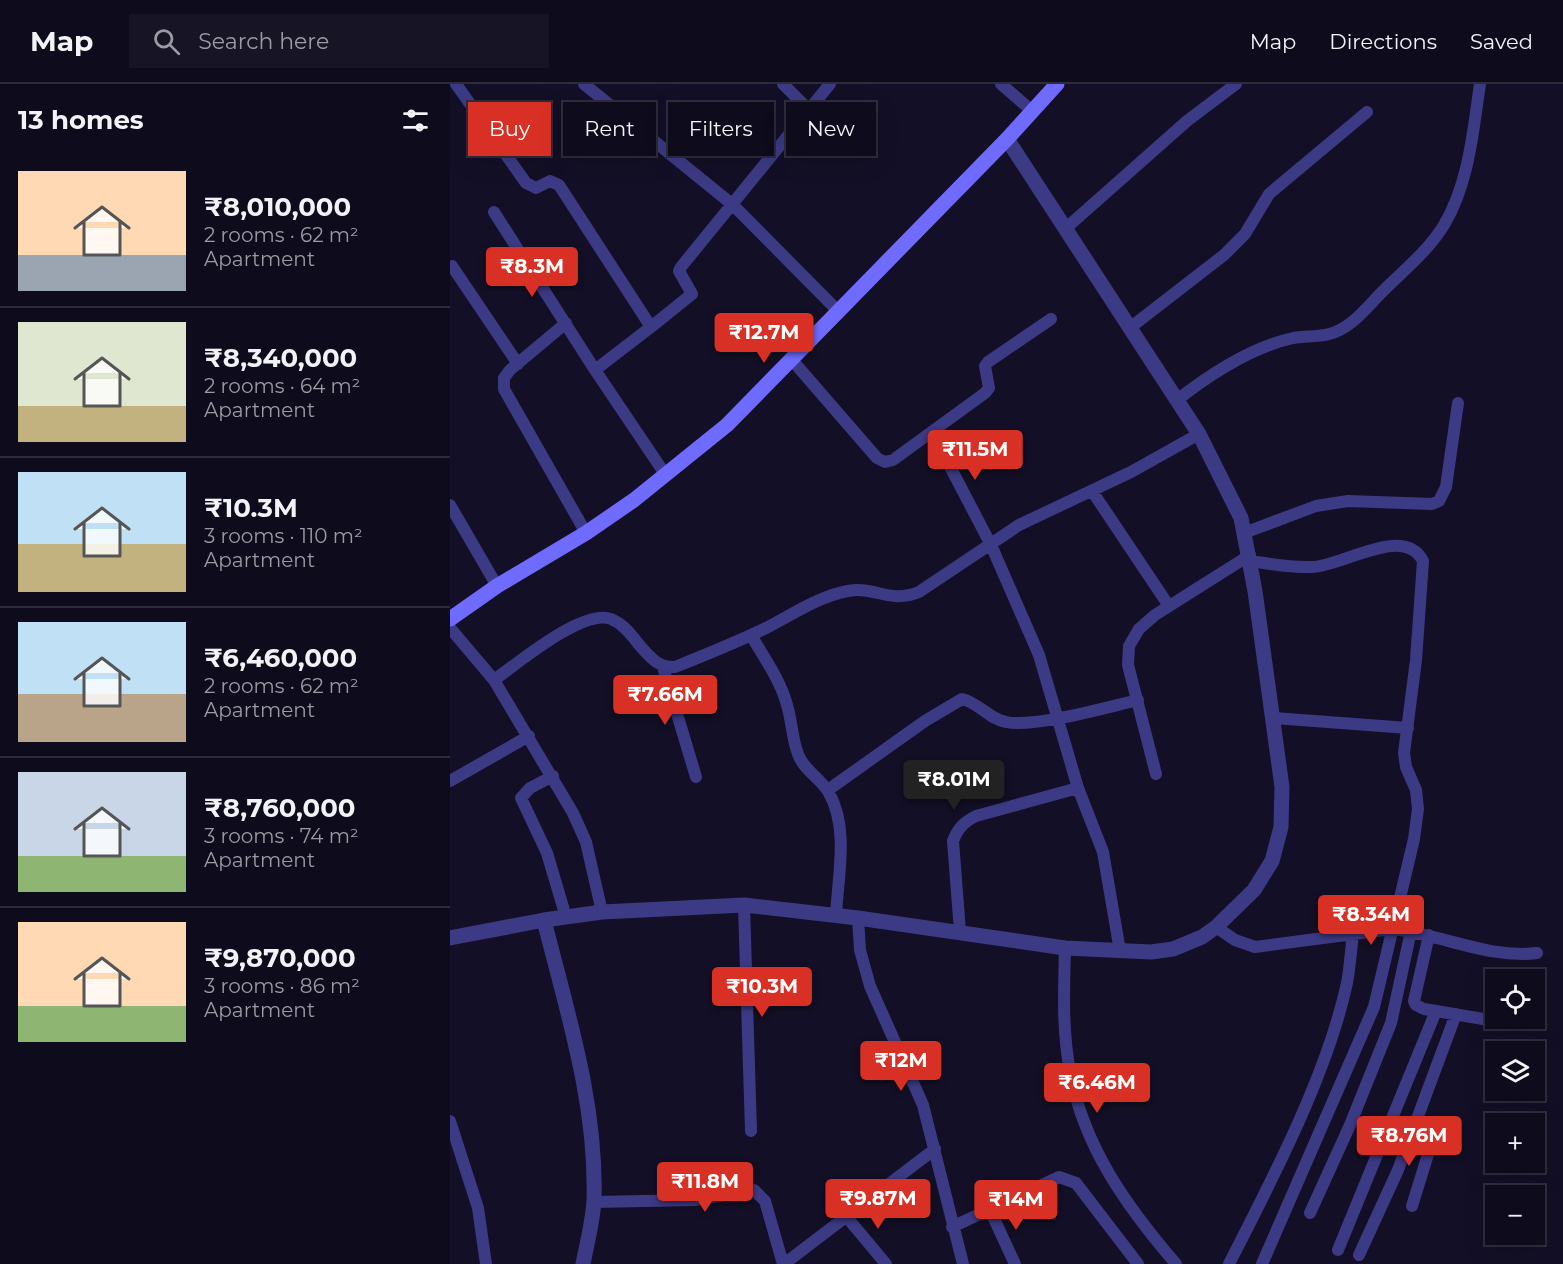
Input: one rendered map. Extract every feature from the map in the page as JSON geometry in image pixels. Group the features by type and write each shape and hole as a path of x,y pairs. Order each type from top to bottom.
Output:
{"main road":[{"path":"450,619 497,586 586,533 727,424 1007,139 1057,84"}],"street":[{"path":"456,84 530,187 536,188 550,181 559,185 651,327"},
{"path":"584,84 733,206 838,311"},
{"path":"783,84 801,102"},
{"path":"814,102 830,84"},
{"path":"1001,84 1032,111"},
{"path":"1065,229 1187,121 1236,84"},
{"path":"1177,400 1204,379 1240,359 1292,338 1330,334 1347,326 1426,248 1444,226 1458,196 1471,144 1480,84"},
{"path":"1131,327 1224,255 1245,234 1269,194 1367,112"},
{"path":"595,370 692,294 679,271 786,137"},
{"path":"450,938 544,920 602,912 744,905 836,915 1065,948 1151,952 1173,948 1202,937 1216,927 1254,890 1272,861 1281,827 1282,786 1250,558 1241,519 1199,434 1007,139"},
{"path":"494,212 665,474"},
{"path":"452,266 518,364"},
{"path":"792,360 877,458 885,462 893,460 985,393 988,388 985,366 988,362 1052,319"},
{"path":"566,323 504,378 504,389 586,533"},
{"path":"1244,532 1316,506 1348,501 1432,504 1439,501 1446,487 1458,403"},
{"path":"932,432 991,545 1039,655 1078,789 1103,852 1120,951"},
{"path":"494,680 558,635 600,617 610,618 624,626 652,660 663,667 675,667 751,635 831,596 848,591 867,591 904,598 919,592 1019,525 1092,491 1199,434"},
{"path":"1092,491 1169,606"},
{"path":"450,505 497,586"},
{"path":"1156,774 1128,665 1129,646 1139,629 1169,606 1250,558 1312,567 1330,565 1373,550 1399,546 1409,546 1418,550 1423,561 1421,601 1404,753 1406,766 1416,790 1418,809 1414,839 1377,996 1366,1028 1262,1264"},
{"path":"450,628 494,680 553,776 586,842 602,912"},
{"path":"751,635 778,681 787,704 797,752 804,767 828,790 838,810 840,838 836,915"},
{"path":"663,667 696,777"},
{"path":"828,790 934,715 962,699 972,702 1005,722 1057,718 1138,700"},
{"path":"1274,718 1408,728"},
{"path":"450,781 529,736"},
{"path":"553,776 525,792 522,804 547,853 566,917"},
{"path":"960,932 953,841 957,831 965,822 976,816 1078,789"},
{"path":"744,905 751,1131"},
{"path":"858,918 860,950 870,986 923,1105 963,1264"},
{"path":"544,920 585,1085 592,1147 594,1202 583,1264"},
{"path":"1216,927 1235,940 1255,946 1308,942 1353,933 1392,929 1412,931 1503,953 1538,953"},
{"path":"1310,1213 1350,1125 1391,1023 1412,931"},
{"path":"1229,1264 1292,1134 1317,1072 1347,982 1353,933"},
{"path":"1429,935 1414,1001 1419,1007 1485,1019"},
{"path":"1065,948 1064,1017 1070,1070 1080,1113 1097,1154 1120,1194 1176,1264"},
{"path":"1338,1250 1436,1011"},
{"path":"1359,1255 1417,1121 1456,1014"},
{"path":"450,1121 477,1208 486,1264"},
{"path":"1412,1206 1434,1135 1430,1127 1417,1121"},
{"path":"594,1202 695,1200 754,1190 765,1201 789,1262 845,1215 935,1149"},
{"path":"952,1227 1059,1177 1071,1179 1134,1263"},
{"path":"990,1210 1015,1264"},
{"path":"845,1215 886,1264"}]}
